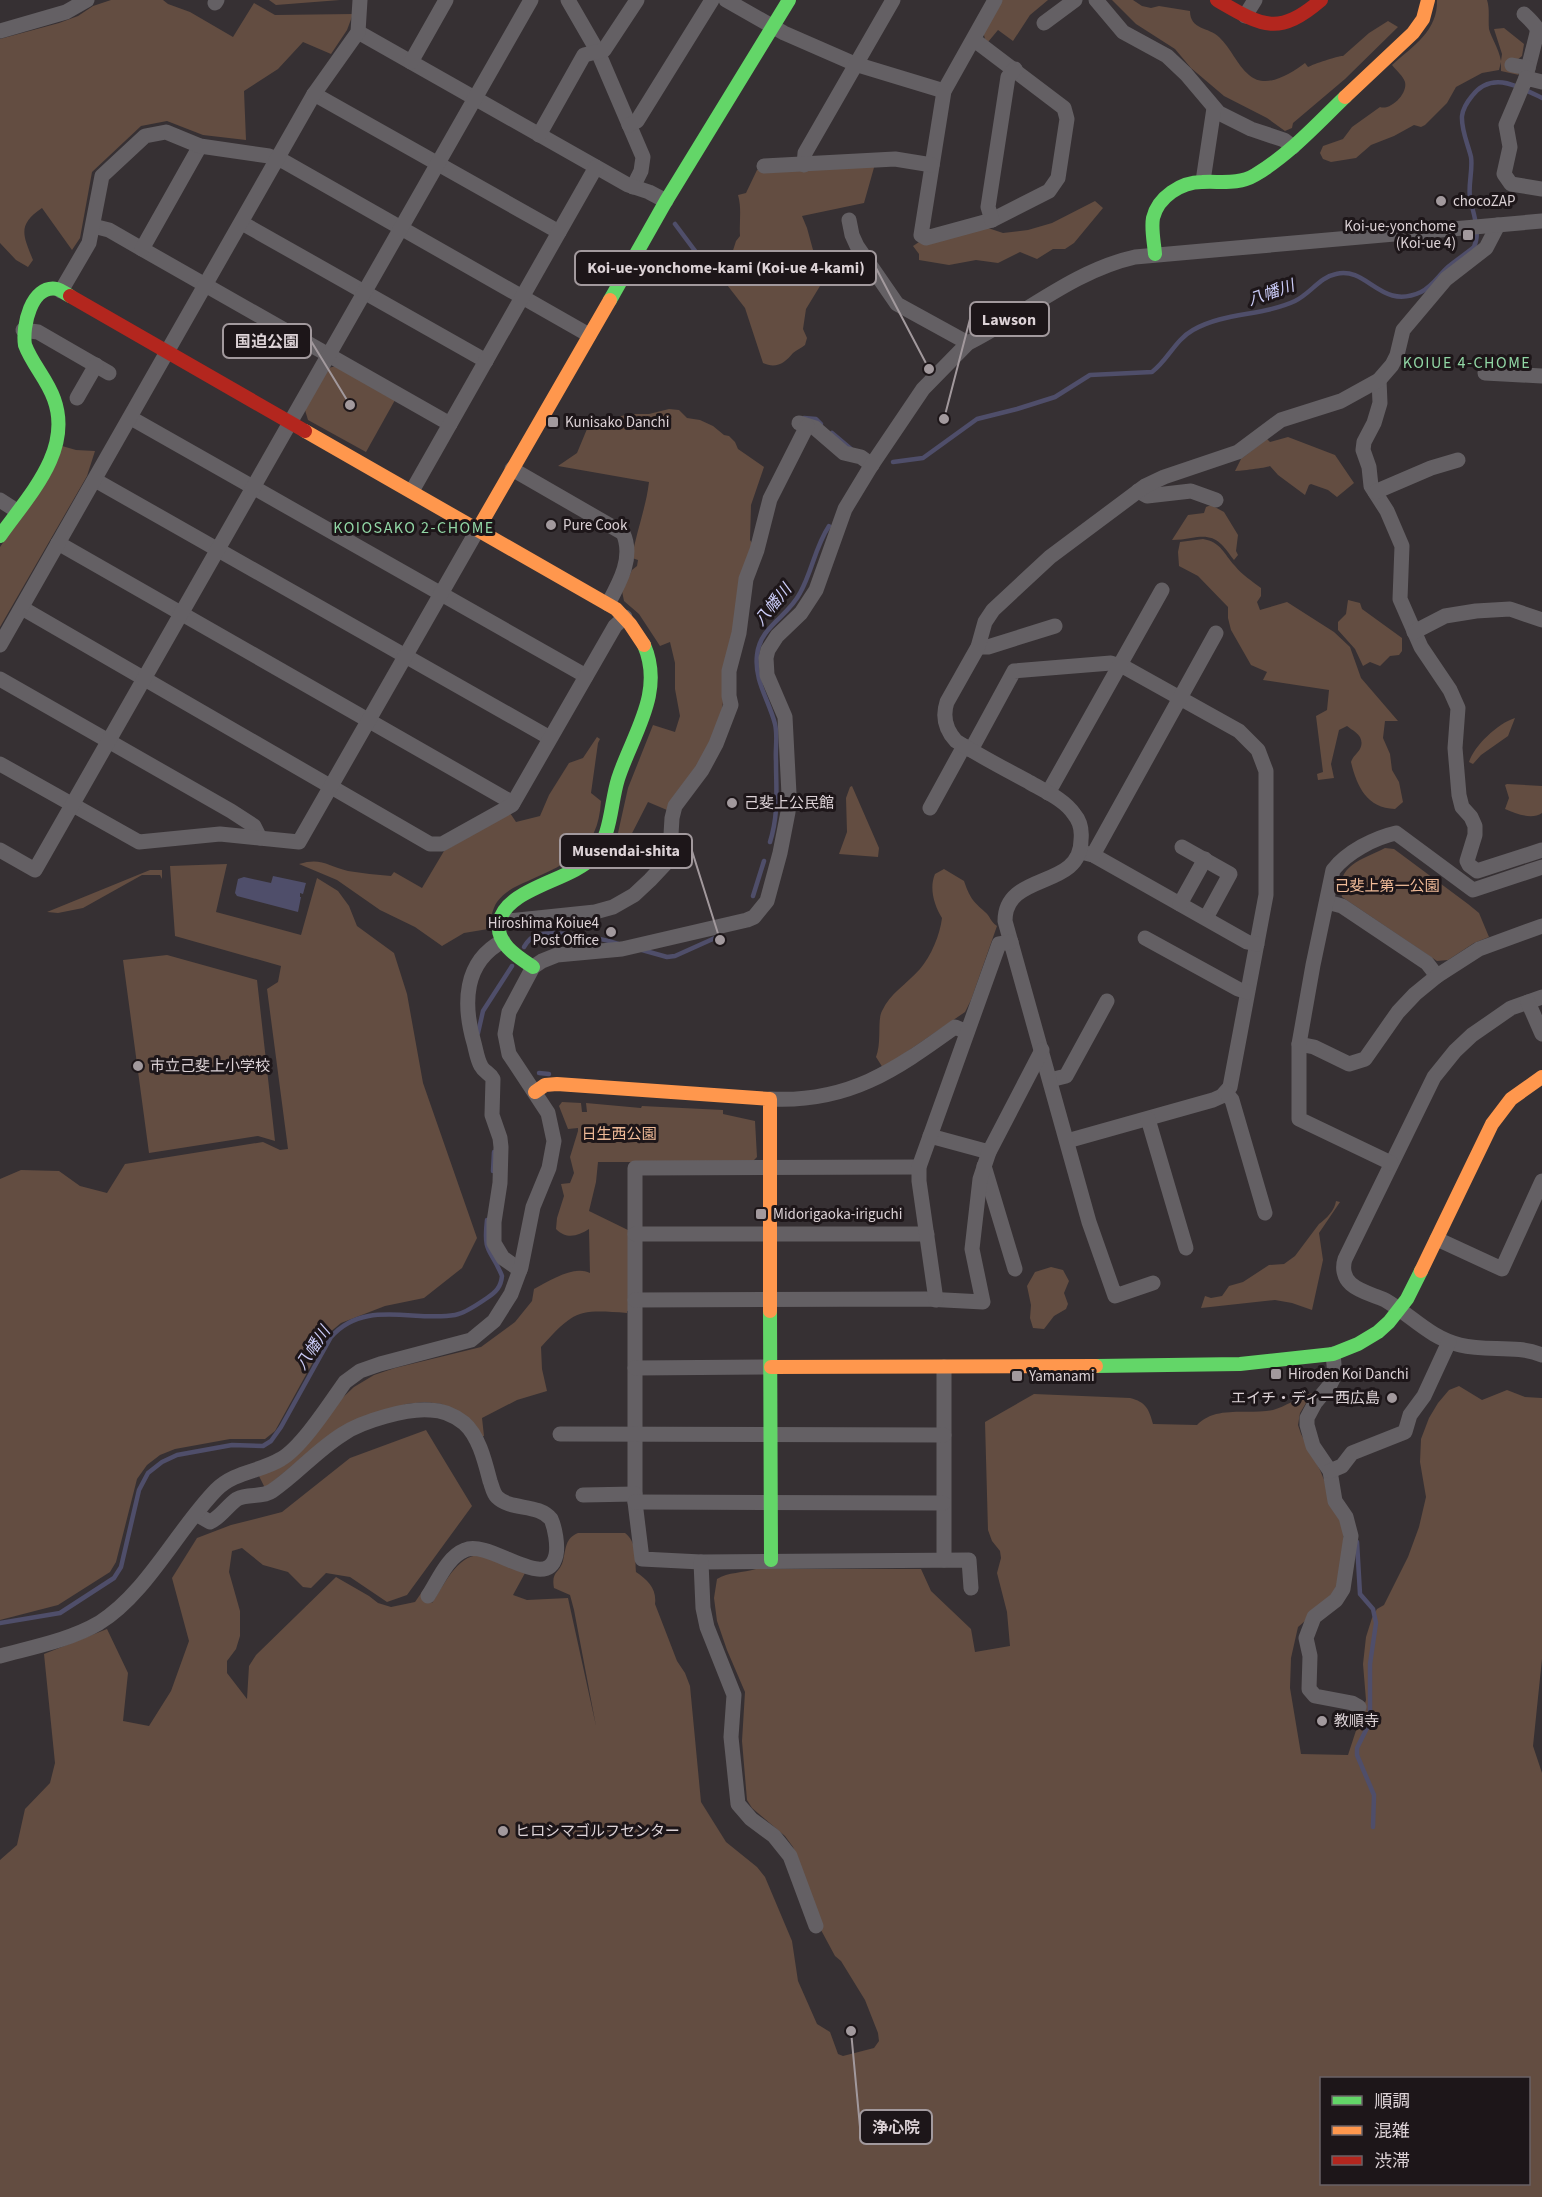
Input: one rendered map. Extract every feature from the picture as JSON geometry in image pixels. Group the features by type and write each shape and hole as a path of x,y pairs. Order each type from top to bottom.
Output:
{"street":[{"path":"0,31 53,16 87,0"},
{"path":"0,645 243,223 314,93 358,32 360,0"},
{"path":"411,62 446,0"},
{"path":"0,850 35,870 531,0"},
{"path":"568,0 598,52 643,162 633,187"},
{"path":"539,135 584,55 604,50 610,45 637,0"},
{"path":"629,125 637,121 712,0"},
{"path":"726,0 773,27 855,64 944,91"},
{"path":"0,764 139,842 220,834 299,842 666,201 789,0"},
{"path":"804,165 805,153 893,0"},
{"path":"973,39 1064,108 1067,119 1058,178 1049,191 992,220 926,238 921,235 944,91 973,39 995,0"},
{"path":"1044,23 1075,0"},
{"path":"1096,0 1124,32 1167,56 1186,74 1214,108 1251,129 1284,140 1293,147"},
{"path":"1218,0 1262,23 1283,24 1303,16 1322,0"},
{"path":"1245,16 1255,0"},
{"path":"1155,254 1152,219 1156,208 1180,186 1192,181 1234,182 1247,179 1293,147 1417,28 1425,14 1428,0"},
{"path":"1524,14 1537,29 1538,44 1522,77 1506,125 1510,147 1504,174 1514,186 1542,189"},
{"path":"358,32 596,167 633,187 666,201"},
{"path":"992,220 988,207 1008,77 1015,69"},
{"path":"1522,77 1542,82"},
{"path":"314,93 559,232"},
{"path":"1203,181 1214,108"},
{"path":"61,291 89,243 102,177 146,136 166,132 200,146 268,156 278,160 589,335"},
{"path":"142,249 200,146"},
{"path":"764,166 895,159 932,165"},
{"path":"412,491 596,167"},
{"path":"849,220 857,246 897,304 968,343"},
{"path":"0,1656 81,1632 101,1621 150,1574 218,1489 232,1477 273,1463 288,1454 345,1382 360,1371 460,1344 478,1336 494,1321 506,1304 520,1270 533,1207 549,1168 554,1141 548,1113 509,1054 505,1034 508,1012 513,1001 533,967 557,955 630,947 747,920 754,917 767,901 780,853 789,794 785,717 767,675 766,658 771,643 801,613 816,590 845,509 872,465 923,389 968,343 1103,267 1121,260 1155,254 1542,221"},
{"path":"243,223 486,361"},
{"path":"1257,944 1247,942 1087,854 1076,816 1061,801 967,748 951,735 944,718 947,702 978,647 985,622 1001,602 1050,557 1138,490 1164,477 1238,452 1281,420 1341,401 1379,380 1397,355 1403,330 1446,279 1486,248 1498,225"},
{"path":"93,226 109,230 450,424"},
{"path":"0,536 52,459 58,436 59,424 54,396 24,344 23,330 26,316 41,293 51,289 61,291 412,491 608,604 625,617 644,641 649,652 651,678 644,716 619,777 604,838 588,861 571,873 514,900 504,909 499,922 499,934 503,941 533,967"},
{"path":"23,330 38,332 102,369 77,398"},
{"path":"1485,373 1542,376"},
{"path":"1379,380 1380,403 1363,450 1369,467 1371,486 1387,510 1402,546 1400,598 1414,632 1458,708 1455,748 1459,795 1462,807 1471,817 1475,835 1467,861 1468,865 1477,871 1542,850"},
{"path":"131,418 586,676"},
{"path":"499,922 595,912 613,907 634,895 665,864 670,851 675,806 702,770 716,744 731,705 729,671 740,633 746,579 757,550 770,499 803,424 815,428 844,453 861,457 872,465"},
{"path":"1375,492 1431,468 1458,460"},
{"path":"512,469 623,533 627,542 624,574 608,604"},
{"path":"95,480 550,738"},
{"path":"1138,490 1147,496 1191,491 1216,500"},
{"path":"0,500 17,511"},
{"path":"58,543 513,803"},
{"path":"1048,793 1162,590"},
{"path":"22,608 430,844 442,844 513,803 615,626 625,617"},
{"path":"1414,632 1445,616 1476,610 1510,609 1542,620"},
{"path":"978,647 988,647 1055,626"},
{"path":"1154,1283 1130,1299 1115,1296 1106,1275 1005,915 1012,900 1019,892 1070,867 1078,858 1087,854 1216,633"},
{"path":"930,808 1014,671 1112,663 1119,665 1245,735 1264,760 1267,783 1266,895 1230,1087 1226,1093 1213,1100 1067,1141"},
{"path":"0,680 231,810 254,826 260,838"},
{"path":"1390,1163 1299,1119 1299,1044 1313,965 1334,870 1340,861 1381,836 1396,833 1473,890 1542,867"},
{"path":"1182,848 1230,874 1206,918"},
{"path":"1180,904 1204,860"},
{"path":"1327,902 1342,906 1427,963 1437,976"},
{"path":"1299,1044 1314,1047 1349,1064 1365,1059 1398,1012 1437,976 1479,949 1542,926"},
{"path":"1145,938 1238,990 1247,992"},
{"path":"503,941 484,954 472,976 467,995 470,1026 486,1071 493,1079 492,1115 501,1147 494,1243 503,1258 520,1270"},
{"path":"936,1300 919,1167 999,944 1011,942"},
{"path":"1542,1034 1535,999 1511,1008 1472,1035 1448,1059 1427,1087 1345,1259 1344,1269 1347,1279 1354,1287 1386,1301 1431,1334 1449,1342 1468,1347 1522,1348 1542,1354"},
{"path":"1050,1080 1066,1076 1107,1001"},
{"path":"535,1092 544,1084 557,1084 770,1099 810,1099 859,1087 894,1069 955,1028 967,1032"},
{"path":"635,1300 983,1302 972,1249 986,1158 1042,1050"},
{"path":"635,1368 1193,1366 1240,1364 1333,1354 1372,1336 1399,1311 1412,1293 1492,1124 1511,1099 1542,1077"},
{"path":"1226,1093 1232,1100 1265,1213"},
{"path":"770,1099 771,1560"},
{"path":"1148,1119 1186,1248"},
{"path":"930,1136 986,1158"},
{"path":"986,1158 1015,1269"},
{"path":"919,1167 635,1168 635,1498 642,1559 701,1562 969,1560 971,1587"},
{"path":"1437,1239 1502,1269 1542,1181"},
{"path":"635,1234 927,1234"},
{"path":"1330,1471 1342,1466 1352,1453 1405,1432 1410,1415 1424,1396 1449,1342"},
{"path":"1333,1354 1335,1375 1315,1403 1306,1425 1313,1446 1330,1471 1335,1501 1346,1517 1350,1530 1350,1557 1343,1589 1335,1600 1314,1617 1306,1638 1310,1656 1309,1689 1311,1694 1319,1698 1352,1703 1359,1707"},
{"path":"944,1366 944,1560"},
{"path":"196,1514 213,1522 230,1504 241,1497 270,1492 337,1438 352,1429 406,1412 428,1409 446,1413 459,1419 471,1431 483,1457 496,1496 509,1504 544,1513 551,1519 554,1527 556,1553 552,1563 547,1567 534,1570 494,1552 472,1548 465,1550 451,1562 428,1596"},
{"path":"560,1434 944,1435"},
{"path":"583,1495 771,1503 943,1503"},
{"path":"701,1562 703,1608 707,1627 734,1695 732,1737 738,1804 751,1819 774,1836 790,1856 816,1926"}],"green space":[{"path":"111,0 163,0 190,12 233,37 254,3 275,15 353,14 347,30 331,54 303,42 278,69 244,91 246,140 203,135 167,121 141,126 92,172 80,238 72,250 42,208 29,220 24,231 33,260 28,267 16,260 0,243 0,39 59,23"},
{"path":"269,0 340,0 276,5"},
{"path":"1001,0 1048,0 1030,15 1013,41 998,30 988,42 983,31"},
{"path":"1112,0 1133,0 1142,6 1151,8 1159,6 1190,11 1193,22 1219,37 1249,75 1263,81 1285,76 1305,63 1308,67 1343,56 1369,33 1388,21 1398,27 1345,79 1293,123 1292,128 1285,131 1267,118 1224,96 1191,68 1175,49 1136,24"},
{"path":"1437,0 1487,0 1489,29 1501,61 1502,54 1494,29 1504,28 1524,44 1522,56 1517,60 1516,71 1519,75 1501,71 1501,62 1499,70 1482,73 1456,87 1447,103 1425,125 1421,127 1414,125 1371,145 1356,158 1331,162 1323,159 1320,153 1323,146 1343,139 1352,127 1380,107 1384,108 1393,104 1404,92 1405,82 1392,65 1429,29 1436,11"},
{"path":"875,164 864,203 802,216 821,279 820,286 806,309 803,329 807,338 805,345 787,360 776,365 763,363 745,308 717,272 729,263 736,241 740,236 738,195 746,193 757,170"},
{"path":"1095,201 1103,208 1074,243 1065,249 1053,249 1037,259 1020,252 998,263 976,260 949,265 919,260 919,254 913,246 919,242 982,226 1003,233 1028,230 1052,223"},
{"path":"337,366 395,400 366,452 308,420 305,410 328,368"},
{"path":"669,409 679,410 687,418 700,420 713,426 724,435 729,436 738,449 764,467 751,505 750,540 753,545 717,727 693,772 667,810 648,802 626,845 616,842 628,788 653,725 675,732 680,716 675,689 675,663 670,642 660,646 639,614 624,601 622,591 632,570 637,566 638,560 632,558 649,482 558,466 577,453 587,429 594,422 613,421 621,416 649,414"},
{"path":"1288,437 1335,455 1354,483 1337,497 1328,490 1311,484 1305,495 1278,475 1270,466 1235,471 1241,459 1267,439 1270,442"},
{"path":"62,446 76,450 95,451 87,476 0,627 0,547 52,472"},
{"path":"1211,505 1224,512 1238,535 1236,551 1238,555 1234,560 1217,540 1212,538 1172,540 1188,515 1204,513 1206,507"},
{"path":"1203,539 1218,546 1241,572 1261,588 1261,596 1257,602 1260,610 1287,602 1334,632 1350,647 1361,678 1398,721 1385,721 1383,738 1390,754 1392,770 1399,782 1403,802 1395,809 1377,805 1360,788 1351,762 1360,749 1361,741 1358,734 1347,726 1339,730 1331,764 1334,778 1318,780 1317,774 1323,772 1316,716 1327,710 1329,690 1263,680 1267,672 1251,665 1231,630 1228,607 1198,576 1179,566 1180,542"},
{"path":"1348,600 1360,603 1362,609 1402,638 1402,651 1399,655 1390,656 1380,666 1370,662 1363,666 1355,649 1338,630 1338,622 1346,614"},
{"path":"1515,718 1508,736 1481,755 1473,764 1469,762 1476,749 1488,736 1501,725"},
{"path":"597,737 600,739 591,793 601,801 594,832 579,853 568,861 515,887 500,898 495,905 488,929 464,933 442,946 415,927 380,910 337,880 299,864 313,861 348,871 386,876 391,876 394,872 422,888 444,851 510,813 516,822 540,816 549,795 569,763 583,758"},
{"path":"1505,785 1542,786 1542,813 1529,816 1505,809 1509,798"},
{"path":"852,786 879,848 878,857 839,854 847,832 846,798"},
{"name":"己斐上第一公園","path":"1385,848 1394,849 1479,913 1489,937 1474,943 1448,960 1437,961 1342,897 1341,886 1346,871 1359,860"},
{"path":"227,864 216,912 301,935 317,878 338,891 349,906 357,926 394,953 407,994 423,1083 477,1238 462,1268 424,1298 385,1306 341,1323 329,1333 275,1431 265,1439 230,1439 175,1449 160,1455 147,1465 137,1479 116,1562 110,1572 58,1605 0,1620 0,1179 21,1170 59,1171 80,1186 107,1193 125,1164 263,1142 280,1150 288,1149 267,989 278,982 281,966 175,936 170,866"},
{"path":"944,869 964,881 972,898 997,926 965,1012 883,1068 876,1057 881,1015 889,999 920,969 934,945 942,918 935,902 932,885 935,874"},
{"path":"150,870 162,870 162,879 160,875 142,875 83,908 58,913 47,912"},
{"path":"167,955 257,980 275,1141 258,1136 149,1153 123,960"},
{"name":"日生西公園","path":"562,1102 581,1103 582,1112 587,1112 586,1103 641,1108 642,1106 723,1110 723,1114 755,1121 757,1157 752,1162 598,1162 589,1211 630,1231 630,1311 627,1313 587,1313 570,1319 561,1326 541,1347 542,1369 547,1391 517,1400 482,1418 484,1436 481,1437 442,1404 425,1402 406,1404 332,1433 265,1488 259,1476 354,1387 374,1375 395,1368 481,1347 515,1322 532,1301 534,1289 569,1272 590,1273 589,1229 581,1234 568,1236 556,1229 564,1196 561,1184 570,1183 574,1173 570,1157 578,1131 578,1128 568,1129 559,1106"},
{"path":"1336,1201 1340,1202 1319,1233 1323,1260 1312,1310 1275,1300 1201,1308 1205,1296 1211,1298 1222,1296 1229,1286 1243,1282 1269,1265 1284,1264 1295,1256 1319,1224 1330,1214"},
{"path":"1051,1267 1063,1270 1069,1281 1064,1293 1068,1304 1066,1309 1054,1316 1044,1329 1033,1328 1027,1286 1035,1272"},
{"path":"1459,1386 1482,1400 1507,1390 1525,1397 1542,1398 1542,1659 1533,1746 1542,1773 1542,2197 0,2197 0,1860 17,1845 25,1809 50,1783 55,1763 44,1654 107,1629 128,1673 123,1721 149,1726 171,1691 189,1641 172,1578 197,1538 231,1525 282,1512 350,1458 426,1430 472,1506 407,1595 387,1602 350,1577 326,1573 311,1588 303,1587 288,1572 263,1565 242,1548 232,1551 229,1572 240,1611 240,1636 236,1649 227,1661 227,1673 247,1699 249,1666 256,1655 336,1577 378,1603 391,1607 415,1602 424,1589 432,1603 458,1566 472,1556 481,1555 497,1559 525,1573 513,1595 527,1600 568,1598 596,1726 570,1595 554,1588 554,1575 563,1561 568,1541 574,1535 578,1533 625,1533 632,1541 636,1572 653,1589 655,1604 677,1661 690,1686 701,1802 726,1842 757,1867 765,1877 792,1941 798,1981 817,2024 830,2032 838,2054 843,2056 874,2048 879,2041 878,2033 865,2000 841,1961 835,1956 821,1930 793,1847 785,1836 752,1808 747,1800 742,1741 745,1692 717,1621 714,1598 717,1579 756,1569 921,1569 931,1591 971,1629 975,1652 1010,1646 1007,1612 997,1573 1001,1558 1000,1551 992,1541 988,1530 985,1422 1034,1394 1130,1398 1146,1407 1153,1424 1197,1425 1204,1419 1223,1413 1273,1410 1312,1393 1300,1413 1298,1425 1343,1526 1343,1569 1331,1599 1298,1627 1291,1658 1290,1688 1301,1754 1348,1755 1366,1700 1363,1664 1366,1637 1372,1618 1377,1609 1384,1605 1408,1557 1419,1527 1426,1497 1420,1462 1421,1439 1438,1403 1449,1390"}],"water":[{"path":"273,876 306,883 303,894 300,893 298,912 237,896 235,893 238,879 244,877 271,883"}],"waterway":[{"name":"八幡川","path":"893,462 923,458 977,419 1055,397 1090,375 1152,372 1181,339 1193,330 1218,320 1283,306 1295,301 1320,282 1336,274 1347,273 1357,276 1385,293 1395,296 1407,296 1425,290 1448,267 1474,247 1476,241 1477,229 1470,198 1471,157 1462,121 1467,103 1480,88 1497,82 1515,86 1542,98"},
{"path":"675,224 713,275"},
{"path":"804,418 816,419 821,424"},
{"path":"832,433 851,449"},
{"name":"八幡川","path":"770,842 776,811 776,733 760,682 757,655 763,636 789,609 800,593 820,542 829,526"},
{"name":"八幡川","path":"753,896 764,861"},
{"name":"八幡川","path":"524,947 533,937 555,933 602,939 619,944"},
{"name":"八幡川","path":"642,950 667,957 675,956 715,938"},
{"name":"八幡川","path":"478,1033 483,1011 512,966"},
{"path":"539,1073 549,1074"},
{"name":"八幡川","path":"493,1171 494,1152"},
{"name":"八幡川","path":"0,1623 60,1613 114,1578 121,1567 139,1490 148,1473 162,1462 177,1455 232,1445 263,1446 271,1441 331,1337 344,1325 374,1315 455,1315 472,1308 493,1294 502,1276 487,1246 487,1220"},
{"path":"1357,1542 1360,1594 1373,1609 1376,1623 1370,1664 1370,1722 1357,1748 1357,1755 1374,1795 1373,1827"}],"traffic: fast":[{"path":"610,300 666,201 789,0"},
{"path":"1155,254 1153,218 1160,204 1171,192 1194,183 1236,181 1255,175 1291,149 1345,97"},
{"path":"0,536 45,472 58,437 58,418 54,399 25,345 27,318 35,300 48,289 57,289 70,296"},
{"path":"533,967 504,944 499,931 499,923 504,911 513,901 583,865 593,857 604,839 618,779 649,697 651,680 644,645"},
{"path":"1096,1366 1240,1364 1333,1354 1358,1344 1389,1322 1407,1299 1421,1271"},
{"path":"770,1311 771,1560"}],"traffic: slow":[{"path":"1345,97 1413,33 1423,19 1428,0"},
{"path":"478,529 610,300"},
{"path":"305,431 616,609 630,624 644,645"},
{"path":"1421,1271 1492,1124 1511,1099 1542,1077"},
{"path":"535,1092 545,1085 557,1084 770,1099 770,1311"},
{"path":"771,1367 1096,1366"}],"traffic: jam":[{"path":"1217,0 1246,16 1270,24 1293,19 1321,0"},
{"path":"70,296 305,431"}],"place":[{"name":"chocoZAP","path":"1441,201"},
{"name":"Koi-ue-yonchome (Koi-ue 4)","path":"1468,235"},
{"name":"Koi-ue-yonchome-kami (Koi-ue 4-kami)","path":"929,369"},
{"name":"国迫公園","path":"350,405"},
{"name":"Lawson","path":"944,419"},
{"name":"Kunisako Danchi","path":"553,422"},
{"name":"Pure Cook","path":"551,525"},
{"name":"己斐上公民館","path":"732,803"},
{"name":"Hiroshima Koiue4 Post Office","path":"611,932"},
{"name":"Musendai-shita","path":"720,940"},
{"name":"市立己斐上小学校","path":"138,1066"},
{"name":"Midorigaoka-iriguchi","path":"761,1214"},
{"name":"Hiroden Koi Danchi","path":"1276,1374"},
{"name":"Yamanami","path":"1017,1376"},
{"name":"エイチ・ディー西広島","path":"1392,1398"},
{"name":"教順寺","path":"1322,1721"},
{"name":"ヒロシマゴルフセンター","path":"503,1831"},
{"name":"浄心院","path":"851,2031"}],"district":[{"name":"KOIUE 4-CHOME","path":"1467,363"},
{"name":"KOIOSAKO 2-CHOME","path":"414,528"}]}
